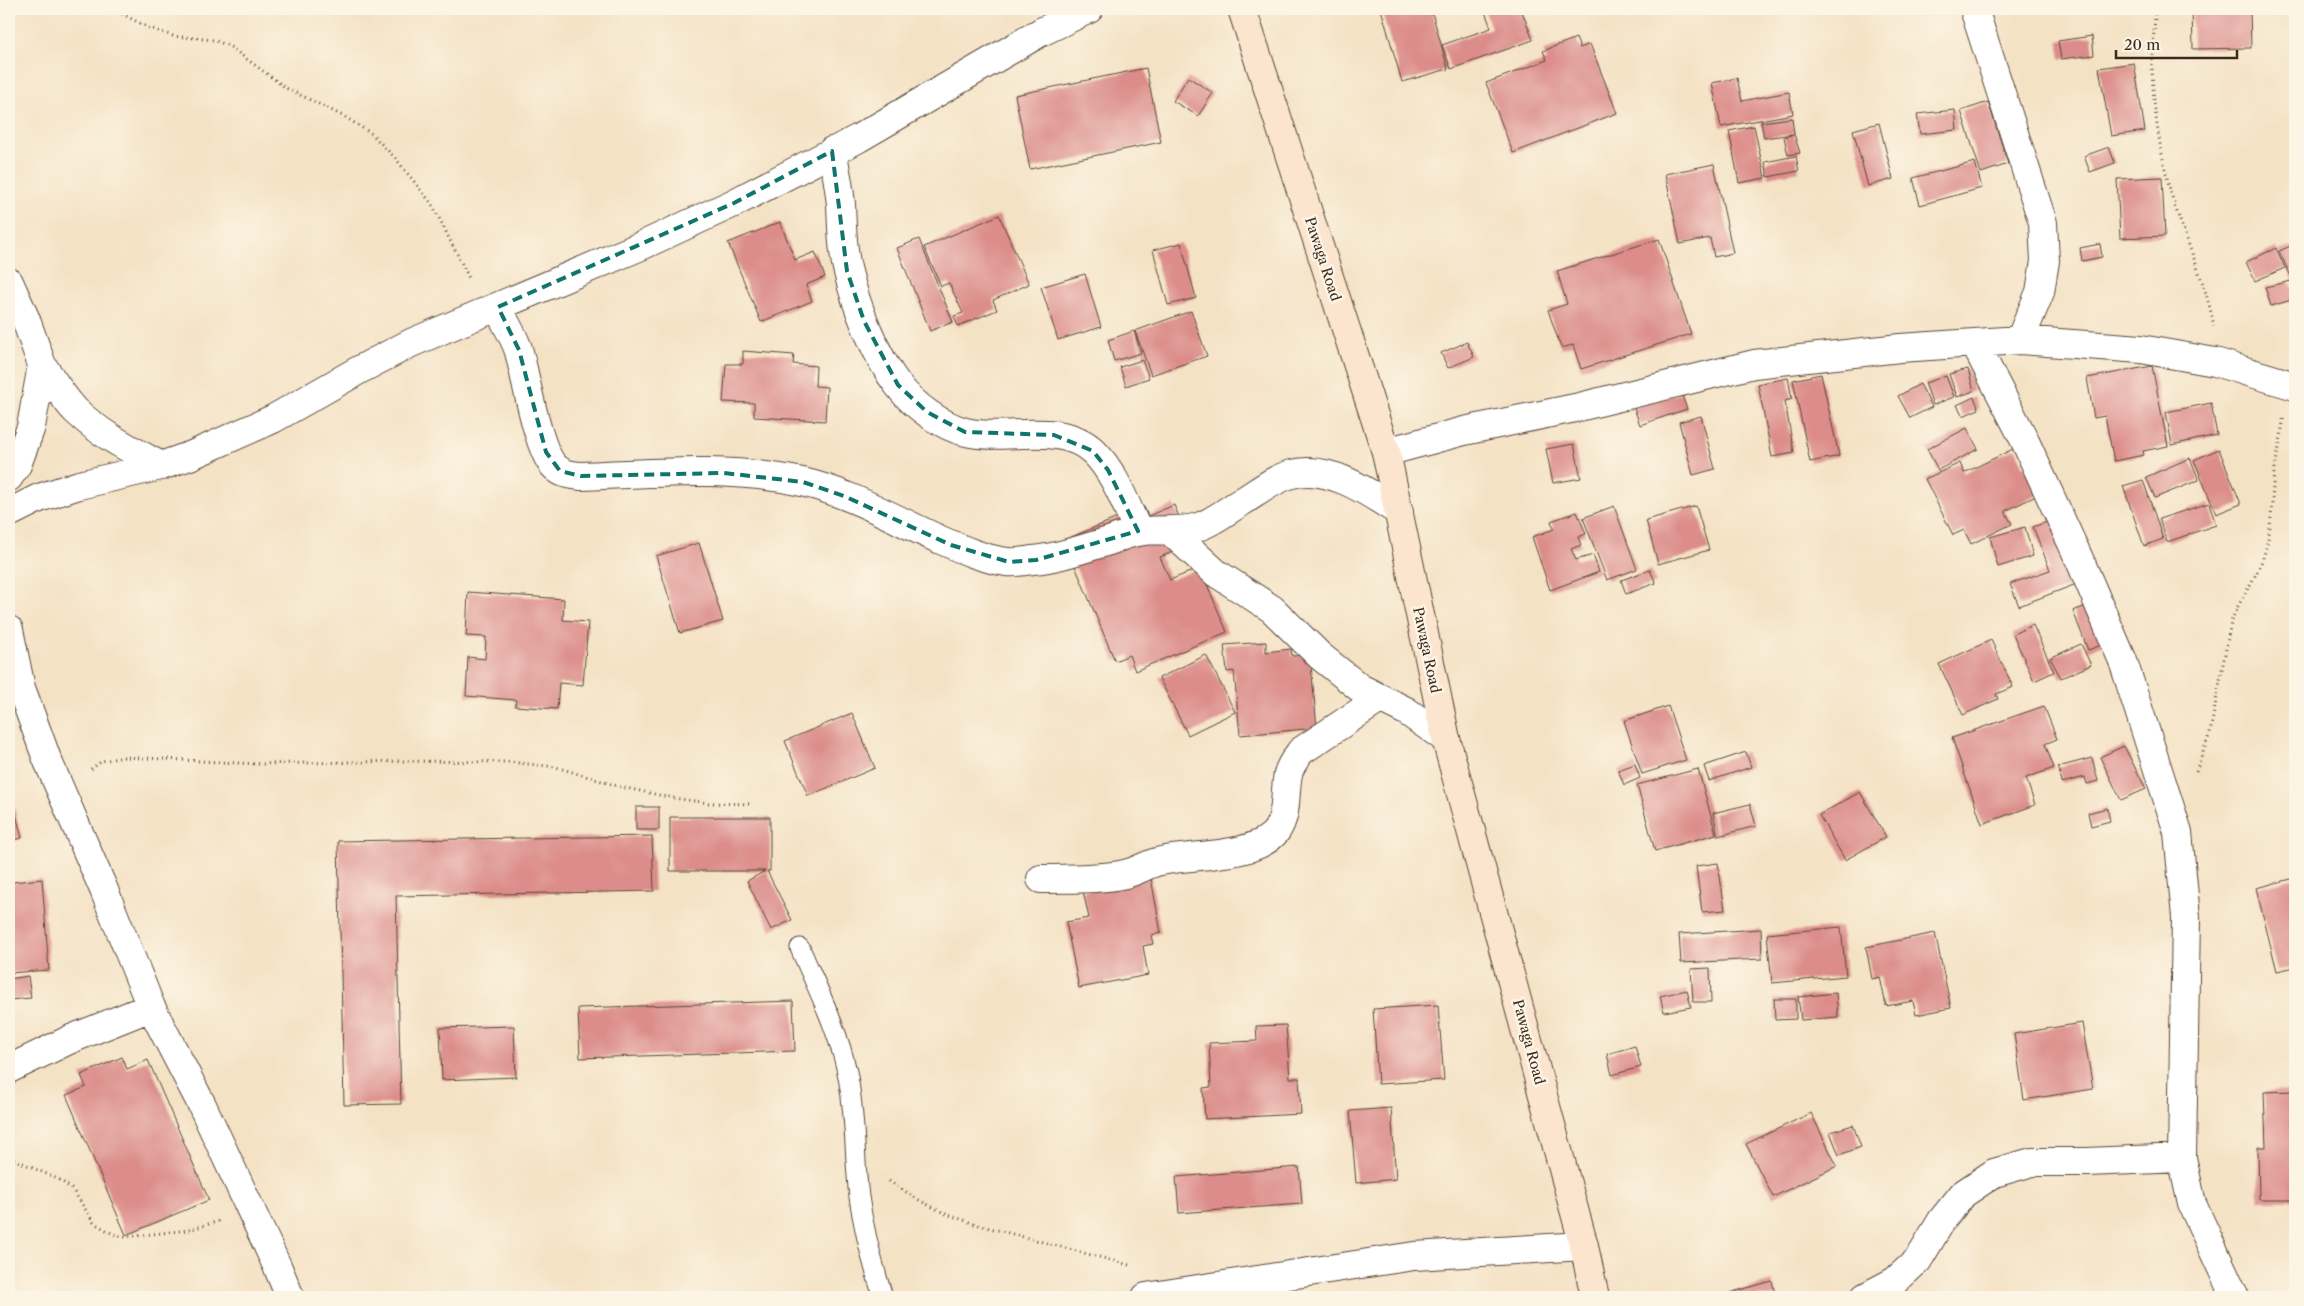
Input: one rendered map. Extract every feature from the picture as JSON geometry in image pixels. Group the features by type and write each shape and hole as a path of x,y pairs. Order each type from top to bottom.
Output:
{"main road":[{"name":"Pawaga Road","path":"1242,9 1386,452 1446,740 1584,1246 1594,1297"}],"street":[{"path":"9,513 39,498 79,485 161,466 192,455 273,419 411,343 641,246 734,203 832,151 1041,32 1089,9"},
{"path":"1974,9 2043,223 2045,261 2040,292 2020,340"},
{"path":"832,151 838,179 847,271 864,321 898,385 927,412 965,432 996,435 1054,435 1075,440 1093,451 1108,470 1138,532"},
{"path":"9,282 26,320 42,365 75,410 95,427 161,466"},
{"path":"488,311 519,350 523,376 546,452 552,464 567,474 706,472 760,475 803,482 844,496 984,558 1009,562 1036,560 1138,532 1170,532 1198,527 1290,474 1307,471 1320,472 1349,484 1399,512"},
{"path":"1386,452 1464,431 1575,408 1754,364 1900,348 2020,340 2141,349 2215,362 2288,383"},
{"path":"1975,344 2024,439 2081,563 2123,662 2178,832 2186,917 2182,1158 2192,1204 2235,1297"},
{"path":"9,477 17,465 31,426 42,365"},
{"path":"1170,532 1216,573 1272,609 1320,656 1360,688 1406,711 1446,740"},
{"path":"9,630 22,688 47,760 151,1007 202,1105 290,1297"},
{"path":"1041,879 1126,874 1160,861 1243,849 1259,844 1276,832 1280,824 1283,816 1288,774 1293,762 1301,751 1381,698"},
{"path":"9,1069 71,1039 151,1007"},
{"path":"1865,1297 1895,1281 1918,1260 1942,1220 1963,1194 1994,1173 2032,1162 2182,1158"},
{"path":"1146,1297 1414,1256 1584,1246"}],"lane":[{"path":"800,948 832,1022 847,1072 854,1120 855,1160 859,1199 869,1251 883,1297"}],"path":[{"path":"113,9 147,27 174,36 214,40 229,46 286,88 345,117 372,134 396,158 432,204 470,281 488,311"},
{"path":"2155,9 2152,65 2156,117 2171,192 2210,304 2215,331 2215,362"},
{"path":"2174,819 2196,774 2210,732 2230,622 2237,605 2259,567 2268,538 2273,512 2274,474 2288,383"},
{"path":"67,805 93,767 102,761 124,757 258,764 401,761 509,762 556,767 621,787 673,798 709,803 752,804"},
{"path":"9,1157 60,1180 73,1190 94,1223 112,1234 124,1237 189,1230 212,1224 250,1208"},
{"path":"855,1160 916,1199 946,1214 975,1224 1130,1266"}],"highlighted area":[{"path":"832,151 847,271 864,321 898,385 927,412 965,432 1054,435 1093,451 1108,470 1138,531 1036,560 1009,562 951,545 844,496 803,482 724,473 581,476 560,471 546,452 519,350 498,307 734,203"}],"building":[{"path":"1381,9 1431,9 1448,69 1402,82"},
{"path":"1484,9 1521,9 1533,40 1451,69 1442,45 1491,28"},
{"path":"2192,9 2250,9 2251,48 2193,49"},
{"path":"2092,36 2094,55 2061,59 2058,41"},
{"path":"1576,38 1580,48 1590,44 1617,113 1513,153 1486,83 1547,60 1543,51"},
{"path":"2134,63 2145,131 2111,136 2099,68"},
{"path":"1146,68 1161,142 1030,169 1015,95"},
{"path":"1188,77 1213,93 1198,116 1173,101"},
{"path":"1737,78 1742,101 1789,92 1793,114 1721,127 1712,83"},
{"path":"1988,102 2008,164 1981,173 1961,111"},
{"path":"1955,110 1957,130 1920,134 1917,114"},
{"path":"1792,118 1794,134 1764,138 1761,122"},
{"path":"1879,123 1893,179 1868,186 1853,130"},
{"path":"1754,126 1765,178 1739,183 1729,131"},
{"path":"1794,134 1800,153 1788,155 1784,137"},
{"path":"2109,147 2115,163 2090,172 2084,156"},
{"path":"1796,156 1799,171 1768,177 1765,162"},
{"path":"1975,162 1982,188 1920,205 1913,178"},
{"path":"1714,164 1733,253 1714,257 1710,238 1680,244 1665,174"},
{"path":"2162,177 2165,236 2120,238 2117,179"},
{"path":"999,215 1029,284 993,300 997,310 958,326 954,316 963,313 949,283 941,286 924,247"},
{"path":"780,222 795,260 815,252 825,277 806,285 812,301 761,322 728,243"},
{"path":"919,239 953,322 930,331 897,248"},
{"path":"1659,239 1691,334 1581,369 1573,345 1561,348 1548,310 1567,304 1557,271"},
{"path":"1181,243 1196,298 1168,305 1153,250"},
{"path":"2100,244 2102,257 2082,261 2080,248"},
{"path":"2295,244 2295,285 2279,251"},
{"path":"2276,248 2285,268 2255,281 2246,262"},
{"path":"1085,274 1101,327 1058,340 1041,287"},
{"path":"2291,281 2295,299 2271,306 2265,287"},
{"path":"1191,311 1207,356 1151,375 1135,331"},
{"path":"1134,331 1141,353 1114,361 1108,340"},
{"path":"1467,342 1474,357 1448,368 1441,353"},
{"path":"743,351 794,355 793,364 816,366 815,386 827,387 825,421 754,417 754,403 723,402 726,364 743,364"},
{"path":"1142,360 1149,378 1126,386 1120,367"},
{"path":"2152,366 2168,446 2143,451 2144,455 2114,461 2105,416 2094,418 2087,378"},
{"path":"1968,369 1974,391 1957,397 1949,374"},
{"path":"1821,374 1839,456 1810,462 1793,380"},
{"path":"1946,376 1954,397 1933,405 1925,383"},
{"path":"1788,378 1792,399 1785,401 1794,453 1772,457 1758,384"},
{"path":"1920,384 1932,407 1910,418 1898,396"},
{"path":"1681,393 1687,409 1640,425 1634,408"},
{"path":"1974,397 1979,409 1963,416 1957,405"},
{"path":"2211,403 2217,435 2172,445 2166,412"},
{"path":"1701,416 1715,469 1693,475 1679,422"},
{"path":"1967,428 1978,449 1938,470 1927,449"},
{"path":"1574,444 1581,478 1553,483 1546,449"},
{"path":"2015,448 2038,495 2005,511 2012,524 1971,544 1964,530 1953,535 1925,479 1960,463 1964,473"},
{"path":"2219,449 2241,504 2216,514 2194,460"},
{"path":"2190,458 2199,480 2155,498 2146,477"},
{"path":"2143,480 2163,539 2144,546 2123,486"},
{"path":"2209,503 2216,525 2167,542 2159,519"},
{"path":"1174,505 1191,545 1160,557 1170,580 1200,568 1227,632 1135,671 1129,655 1115,661 1064,540 1144,507 1148,516"},
{"path":"1614,506 1637,569 1607,580 1583,518"},
{"path":"1696,506 1709,550 1658,564 1646,520"},
{"path":"1577,512 1586,534 1578,537 1581,545 1571,549 1576,560 1593,555 1599,572 1550,590 1532,537 1554,529 1551,521"},
{"path":"2055,519 2079,583 2019,606 2010,584 2050,570 2033,527"},
{"path":"2025,527 2033,556 1998,567 1990,537"},
{"path":"699,543 723,621 680,633 656,556"},
{"path":"1650,570 1656,583 1626,594 1621,580"},
{"path":"468,592 564,599 563,620 588,622 583,685 559,683 557,709 515,706 516,700 466,696 468,657 485,659 486,637 466,636"},
{"path":"2089,605 2104,644 2088,650 2073,611"},
{"path":"2033,625 2054,672 2034,681 2013,634"},
{"path":"1991,640 2013,687 1996,694 1998,699 1963,715 1939,664"},
{"path":"1266,642 1266,652 1291,649 1292,656 1310,655 1317,728 1240,735 1234,671 1227,672 1224,645"},
{"path":"2081,644 2091,665 2061,678 2050,658"},
{"path":"1206,655 1235,712 1188,735 1159,678"},
{"path":"1668,706 1686,760 1642,774 1624,721"},
{"path":"2044,706 2057,739 2045,744 2054,768 2026,778 2035,805 1982,824 1952,738"},
{"path":"852,713 875,768 808,796 785,741"},
{"path":"2124,746 2146,789 2121,800 2100,757"},
{"path":"1746,752 1751,767 1709,781 1704,766"},
{"path":"2092,758 2098,781 2087,784 2085,777 2062,783 2058,767"},
{"path":"1635,764 1640,778 1624,785 1618,770"},
{"path":"1698,769 1716,834 1655,851 1637,785"},
{"path":"9,787 22,838 9,841"},
{"path":"1860,792 1886,837 1845,860 1819,815"},
{"path":"1750,804 1756,826 1718,836 1713,813"},
{"path":"636,807 659,807 659,830 636,830"},
{"path":"2107,808 2110,821 2091,826 2088,813"},
{"path":"670,817 770,817 770,871 767,871 792,920 771,930 747,881 765,871 670,871"},
{"path":"652,836 654,891 396,896 401,1104 344,1105 338,841"},
{"path":"1718,863 1725,910 1702,912 1696,866"},
{"path":"1151,878 1161,933 1151,935 1153,944 1143,946 1148,975 1079,988 1066,922 1089,918 1083,891"},
{"path":"2295,878 2295,967 2277,971 2256,888"},
{"path":"42,879 49,970 9,973 9,894 13,894 12,882"},
{"path":"1841,927 1846,976 1772,983 1767,934"},
{"path":"1761,929 1762,959 1681,963 1679,934"},
{"path":"1935,933 1951,1008 1916,1015 1913,1001 1886,1006 1880,977 1872,979 1866,947"},
{"path":"1710,968 1711,1002 1693,1002 1691,969"},
{"path":"28,976 31,998 9,1000 9,979"},
{"path":"1687,990 1691,1007 1664,1012 1660,996"},
{"path":"1836,993 1838,1017 1801,1020 1798,997"},
{"path":"1774,999 1796,999 1796,1019 1775,1020"},
{"path":"793,1001 795,1051 580,1058 578,1008"},
{"path":"1438,1005 1444,1080 1378,1084 1373,1009"},
{"path":"2082,1023 2093,1089 2024,1100 2014,1034"},
{"path":"1286,1025 1290,1078 1299,1078 1301,1114 1205,1119 1203,1088 1211,1087 1209,1043 1257,1041 1256,1026"},
{"path":"514,1026 516,1077 442,1080 440,1028"},
{"path":"1635,1046 1641,1067 1612,1075 1607,1054"},
{"path":"122,1057 127,1069 148,1060 209,1200 126,1235 66,1095 86,1087 81,1075"},
{"path":"2295,1091 2295,1200 2259,1200 2258,1147 2266,1147 2264,1092"},
{"path":"1391,1108 1396,1179 1356,1183 1350,1111"},
{"path":"1811,1113 1837,1166 1773,1197 1746,1144"},
{"path":"1853,1125 1861,1147 1839,1155 1830,1132"},
{"path":"1299,1167 1302,1204 1179,1213 1176,1177"},
{"path":"1772,1281 1776,1297 1731,1297 1729,1293"},
{"path":"1681,1291 1683,1297 1656,1297"}]}
